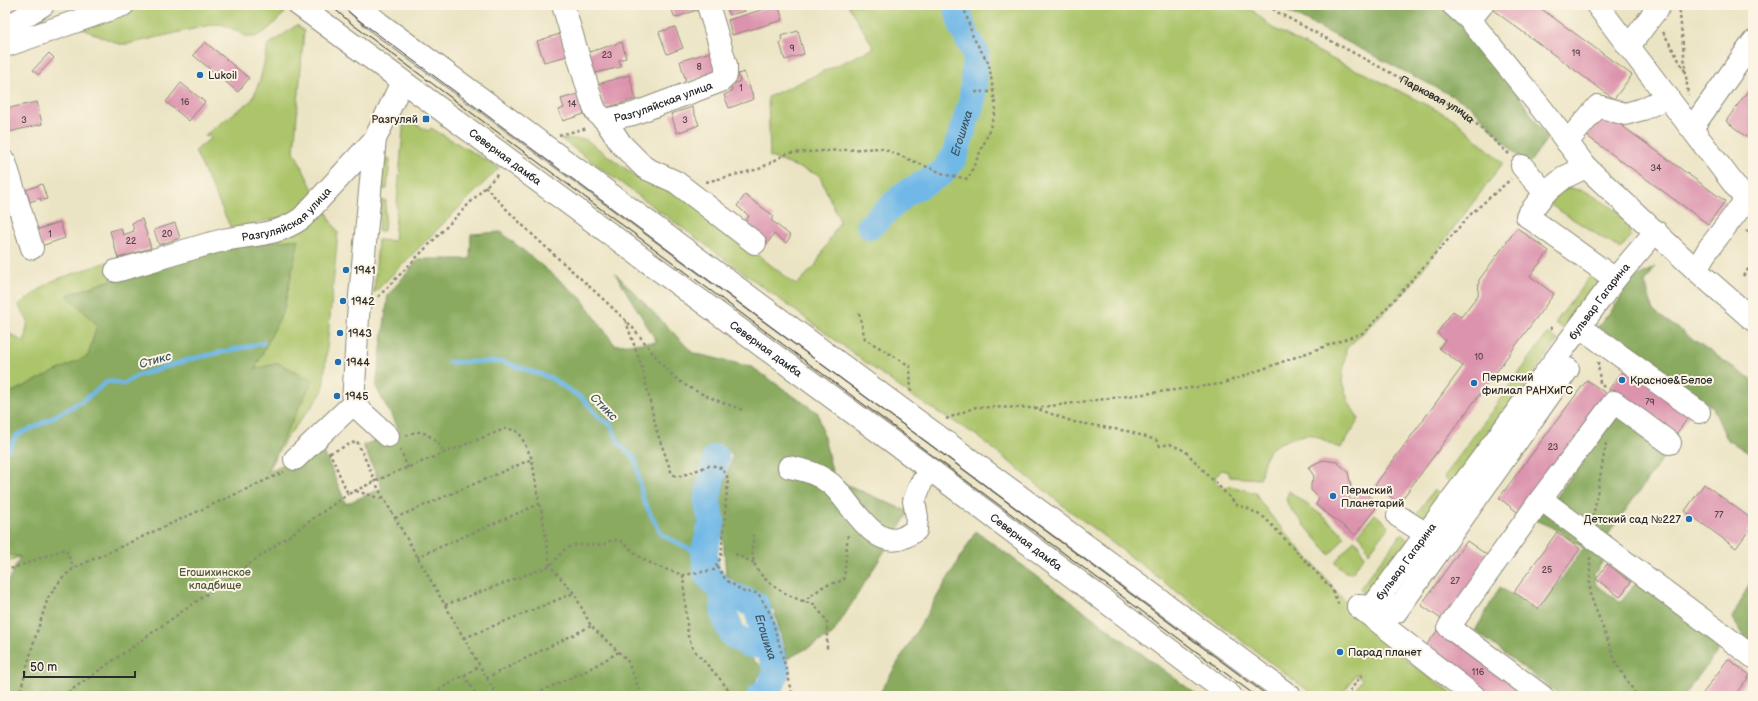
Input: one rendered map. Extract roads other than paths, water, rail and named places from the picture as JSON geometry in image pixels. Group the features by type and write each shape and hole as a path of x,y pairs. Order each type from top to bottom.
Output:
{"main road":[{"path":"5,34 18,21 43,5"},
{"path":"5,46 123,5"},
{"name":"Северная дамба","path":"299,5 402,82 572,204 861,418 1231,696"},
{"path":"358,5 393,34 1290,696"},
{"path":"563,5 596,112 605,120 621,144 645,168 676,182 755,243"},
{"name":"Разгуляйская улица","path":"605,120 633,114 721,81 726,75 726,65 708,5"},
{"path":"1453,5 1476,13 1542,108 1586,167 1696,270 1753,320"},
{"path":"1597,5 1629,46 1678,97 1692,128 1750,197 1709,248 1696,270"},
{"path":"1629,46 1656,10"},
{"path":"1692,128 1753,42"},
{"name":"Разгуляйская улица","path":"116,271 222,240 272,232 289,227 302,218 375,139 402,82"},
{"path":"1567,142 1598,106 1625,114 1678,97"},
{"path":"293,464 353,404 358,317 375,139"},
{"path":"5,162 32,248"},
{"path":"1522,166 1545,193"},
{"path":"1586,167 1565,177 1545,193 1526,216 1615,279"},
{"name":"бульвар Гагарина","path":"1474,696 1349,607 1372,607 1426,534 1589,333 1615,279 1656,231"},
{"path":"1379,598 1396,612 1589,333 1699,412"},
{"path":"1542,696 1450,627 1541,499 1614,402 1670,443"},
{"path":"353,404 397,440"},
{"path":"788,467 812,472 831,484 865,525 883,538 901,539 916,530 917,516 914,501 921,483"},
{"path":"1541,499 1753,657"},
{"path":"1398,516 1426,534"}],"waterway":[{"name":"Егошиха","path":"870,226 906,193 942,173 954,157 972,101 976,54 963,29 956,5"},
{"name":"Стикс","path":"5,450 8,450 17,435 37,426 84,400 108,381 124,384 136,376 195,358 264,343"},
{"name":"Стикс","path":"448,362 503,362 551,378 583,399 601,419 611,425 619,444 635,458 643,500 662,535 688,548 704,553"},
{"name":"Егошиха","path":"716,458 707,501 712,523 704,553 707,575 723,592 756,605 777,670 770,688 760,696"},
{"path":"723,592 724,615 733,635 748,644 768,646"}],"tram line":[{"path":"330,5 352,24 1256,696"},
{"path":"341,5 356,18 1268,696"}],"place":[{"name":"Lukoil","path":"200,75"},
{"name":"Разгуляй","path":"426,119"},
{"name":"1941","path":"346,270"},
{"name":"1942","path":"343,301"},
{"name":"1943","path":"340,333"},
{"name":"1944","path":"338,362"},
{"name":"Красное&Белое","path":"1622,380"},
{"name":"Пермский филиал РАНХиГС","path":"1474,383"},
{"name":"1945","path":"337,396"},
{"name":"Пермский Планетарий","path":"1333,496"},
{"name":"Детский сад №227","path":"1689,519"},
{"name":"Парад планет","path":"1340,652"}],"park label":[{"name":"Егошихинское кладбище","path":"215,578"}]}
